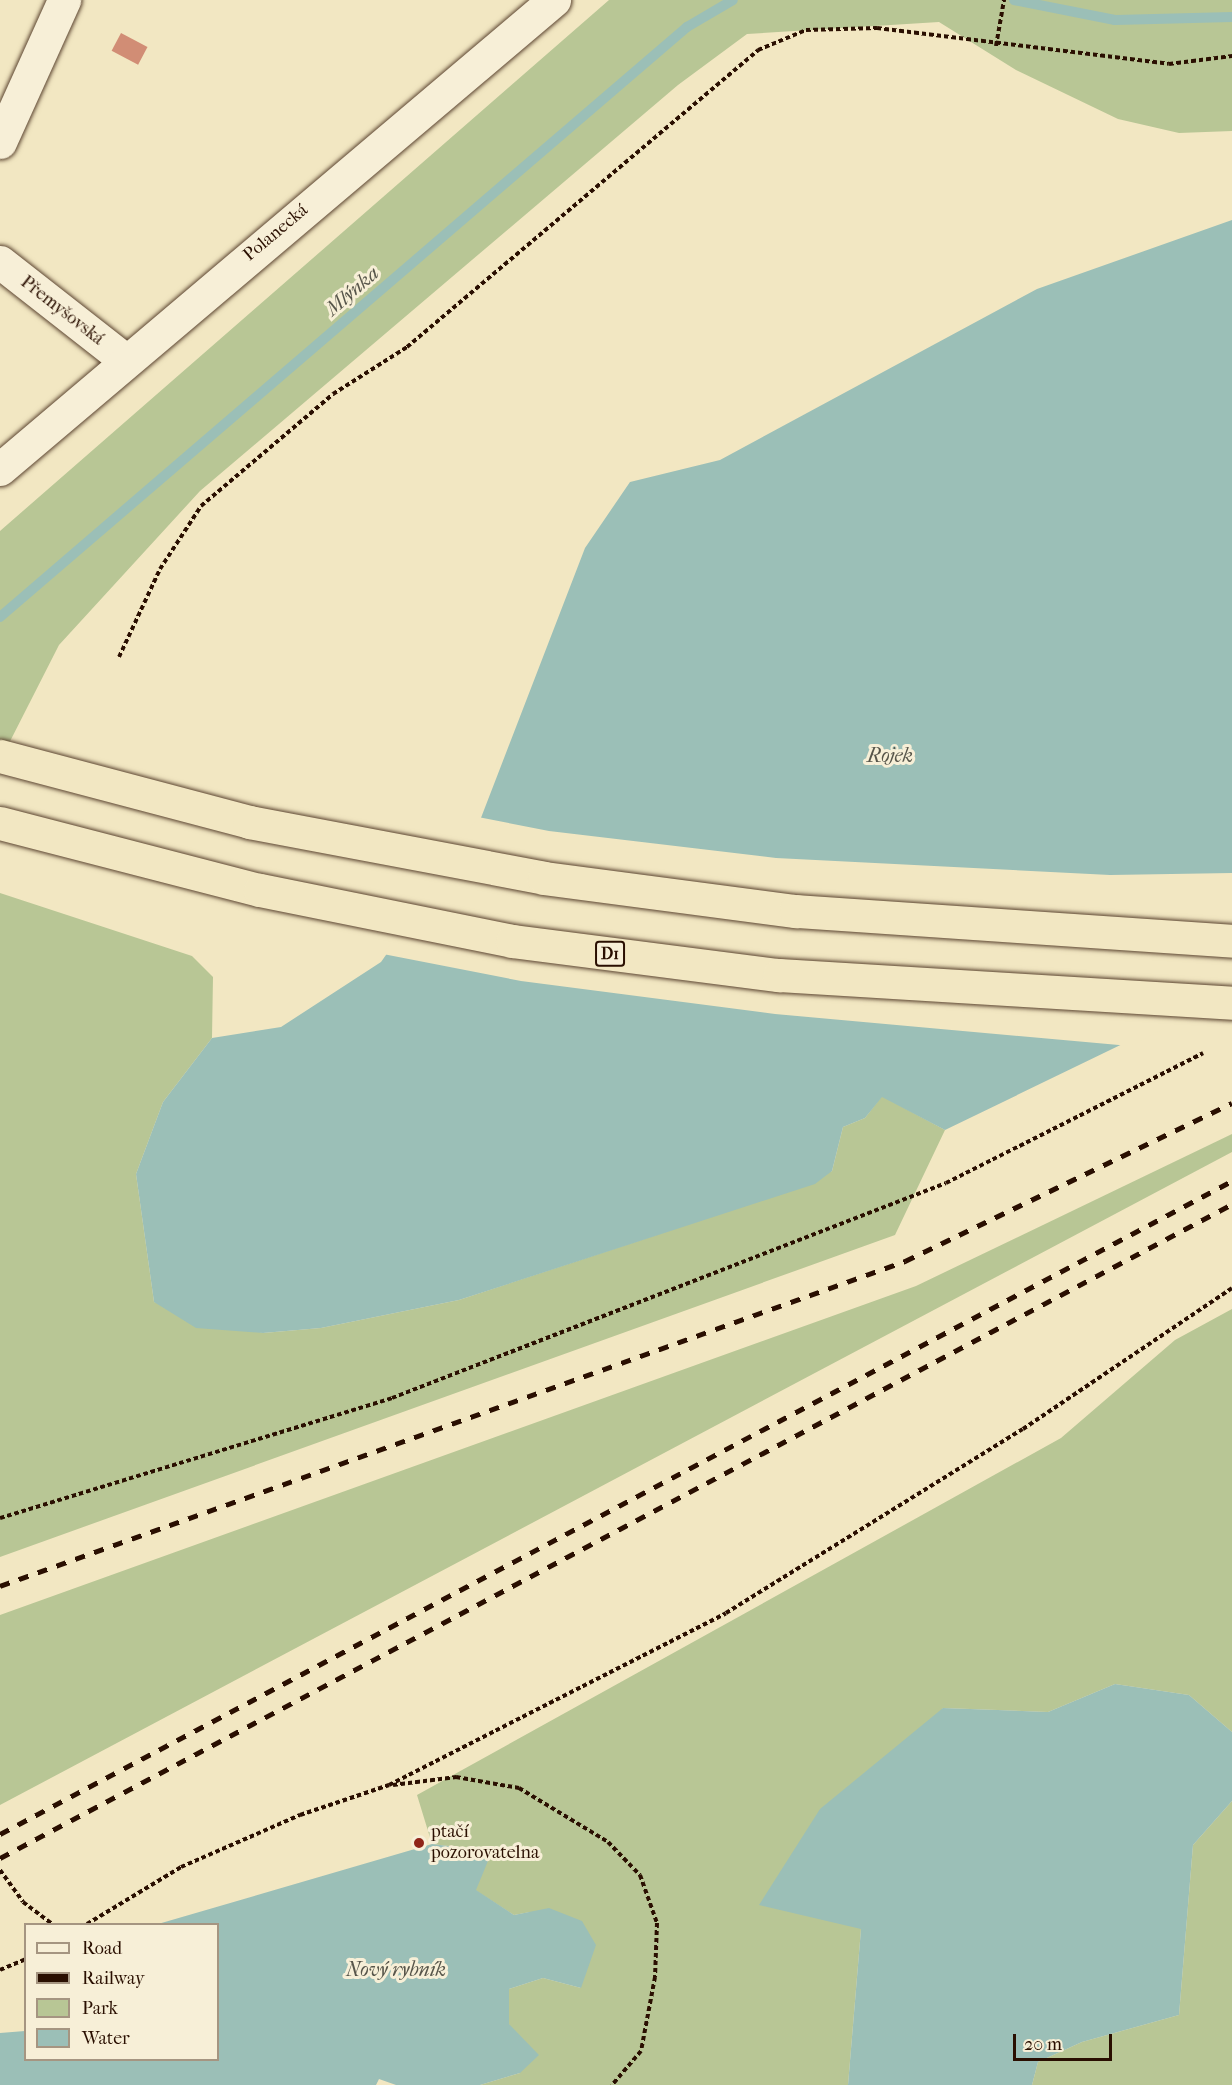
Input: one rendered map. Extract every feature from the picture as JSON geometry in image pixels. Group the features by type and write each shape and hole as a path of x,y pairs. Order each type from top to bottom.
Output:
{"highway":[{"path":"0,756 249,822 544,878 796,911 1232,941"},
{"name":"D1","path":"0,823 260,890 512,942 779,975 1232,1003"},
{"path":"1181,939 1232,924"}],"street":[{"path":"0,142 64,0"},
{"name":"Polanecká","path":"0,469 125,360 554,0"},
{"name":"Přemyšovská","path":"0,262 125,360"}],"path":[{"path":"996,46 1005,0"},
{"path":"119,657 160,569 201,506 333,394 407,347 758,50 806,30 877,28 996,46 1169,64 1232,56"},
{"path":"0,1518 392,1398 946,1183 1203,1053"},
{"path":"89,1923 181,1867 300,1815 389,1785 726,1613 1023,1429 1232,1288"},
{"path":"389,1785 456,1777 519,1788 608,1842 640,1875 657,1923 655,1977 641,2050 612,2085"},
{"path":"0,1870 23,1902 51,1923"},
{"path":"0,1970 24,1960"}],"green space":[{"path":"609,0 1232,0 1232,131 1179,133 1118,119 1016,70 939,22 747,34 678,85 200,491 59,645 0,761 0,531"},
{"path":"0,893 192,956 213,977 212,1038 163,1102 136,1174 154,1302 263,1333 321,1328 459,1300 735,1209 832,1171 843,1127 865,1118 882,1096 945,1130 895,1235 0,1557"},
{"path":"1232,1134 1232,1152 0,1805 0,1615 916,1286"},
{"path":"1232,1309 1232,1732 1189,1695 1115,1684 1048,1712 943,1708 861,1929 848,2085 480,2085 520,2073 509,2024 509,1989 543,1978 581,1988 530,1912 514,1915 475,1890 465,1848 432,1844 417,1795 1061,1438 1175,1340"},
{"path":"1232,1801 1232,2085 1032,2085 1038,2062 1082,2042 1179,2015 1193,1845"}],"water":[{"name":"Rojek","path":"1232,220 1232,991 945,1130 882,1097 865,1118 843,1127 832,1171 815,1184 459,1300 321,1328 263,1333 196,1328 154,1302 136,1174 163,1102 212,1038 281,1027 381,962 479,823 585,548 630,482 720,460 1037,289"},
{"path":"1115,1684 1189,1695 1232,1732 1232,1801 1193,1845 1179,2015 1082,2042 1038,2062 1032,2085 848,2085 861,1929 759,1905 820,1809 943,1708 1048,1712"},
{"name":"Nový rybník","path":"432,1844 465,1848 488,1861 476,1890 514,1915 549,1908 582,1921 596,1945 581,1988 543,1978 509,1989 509,2024 539,2055 520,2073 480,2085 396,2085 379,2079 376,2085 0,2085 0,2033 24,2031 24,2061 219,2061 219,1923 161,1923"}],"pier":[{"path":"478,817 549,831 776,858 1110,875 1232,873 1232,994 1130,1046 775,1014 521,981 383,954"}],"building":[{"path":"121,33 147,47 138,65 112,51"}],"waterway":[{"name":"Mlýnka","path":"0,617 687,27 733,0"},
{"name":"Mlýnka","path":"1014,0 1115,20 1232,17"}],"railway":[{"path":"0,1586 905,1261 1232,1103"},
{"path":"0,1834 1232,1181"},
{"path":"0,1858 1232,1204"}],"place":[{"name":"ptačí pozorovatelna","path":"419,1843"}]}
